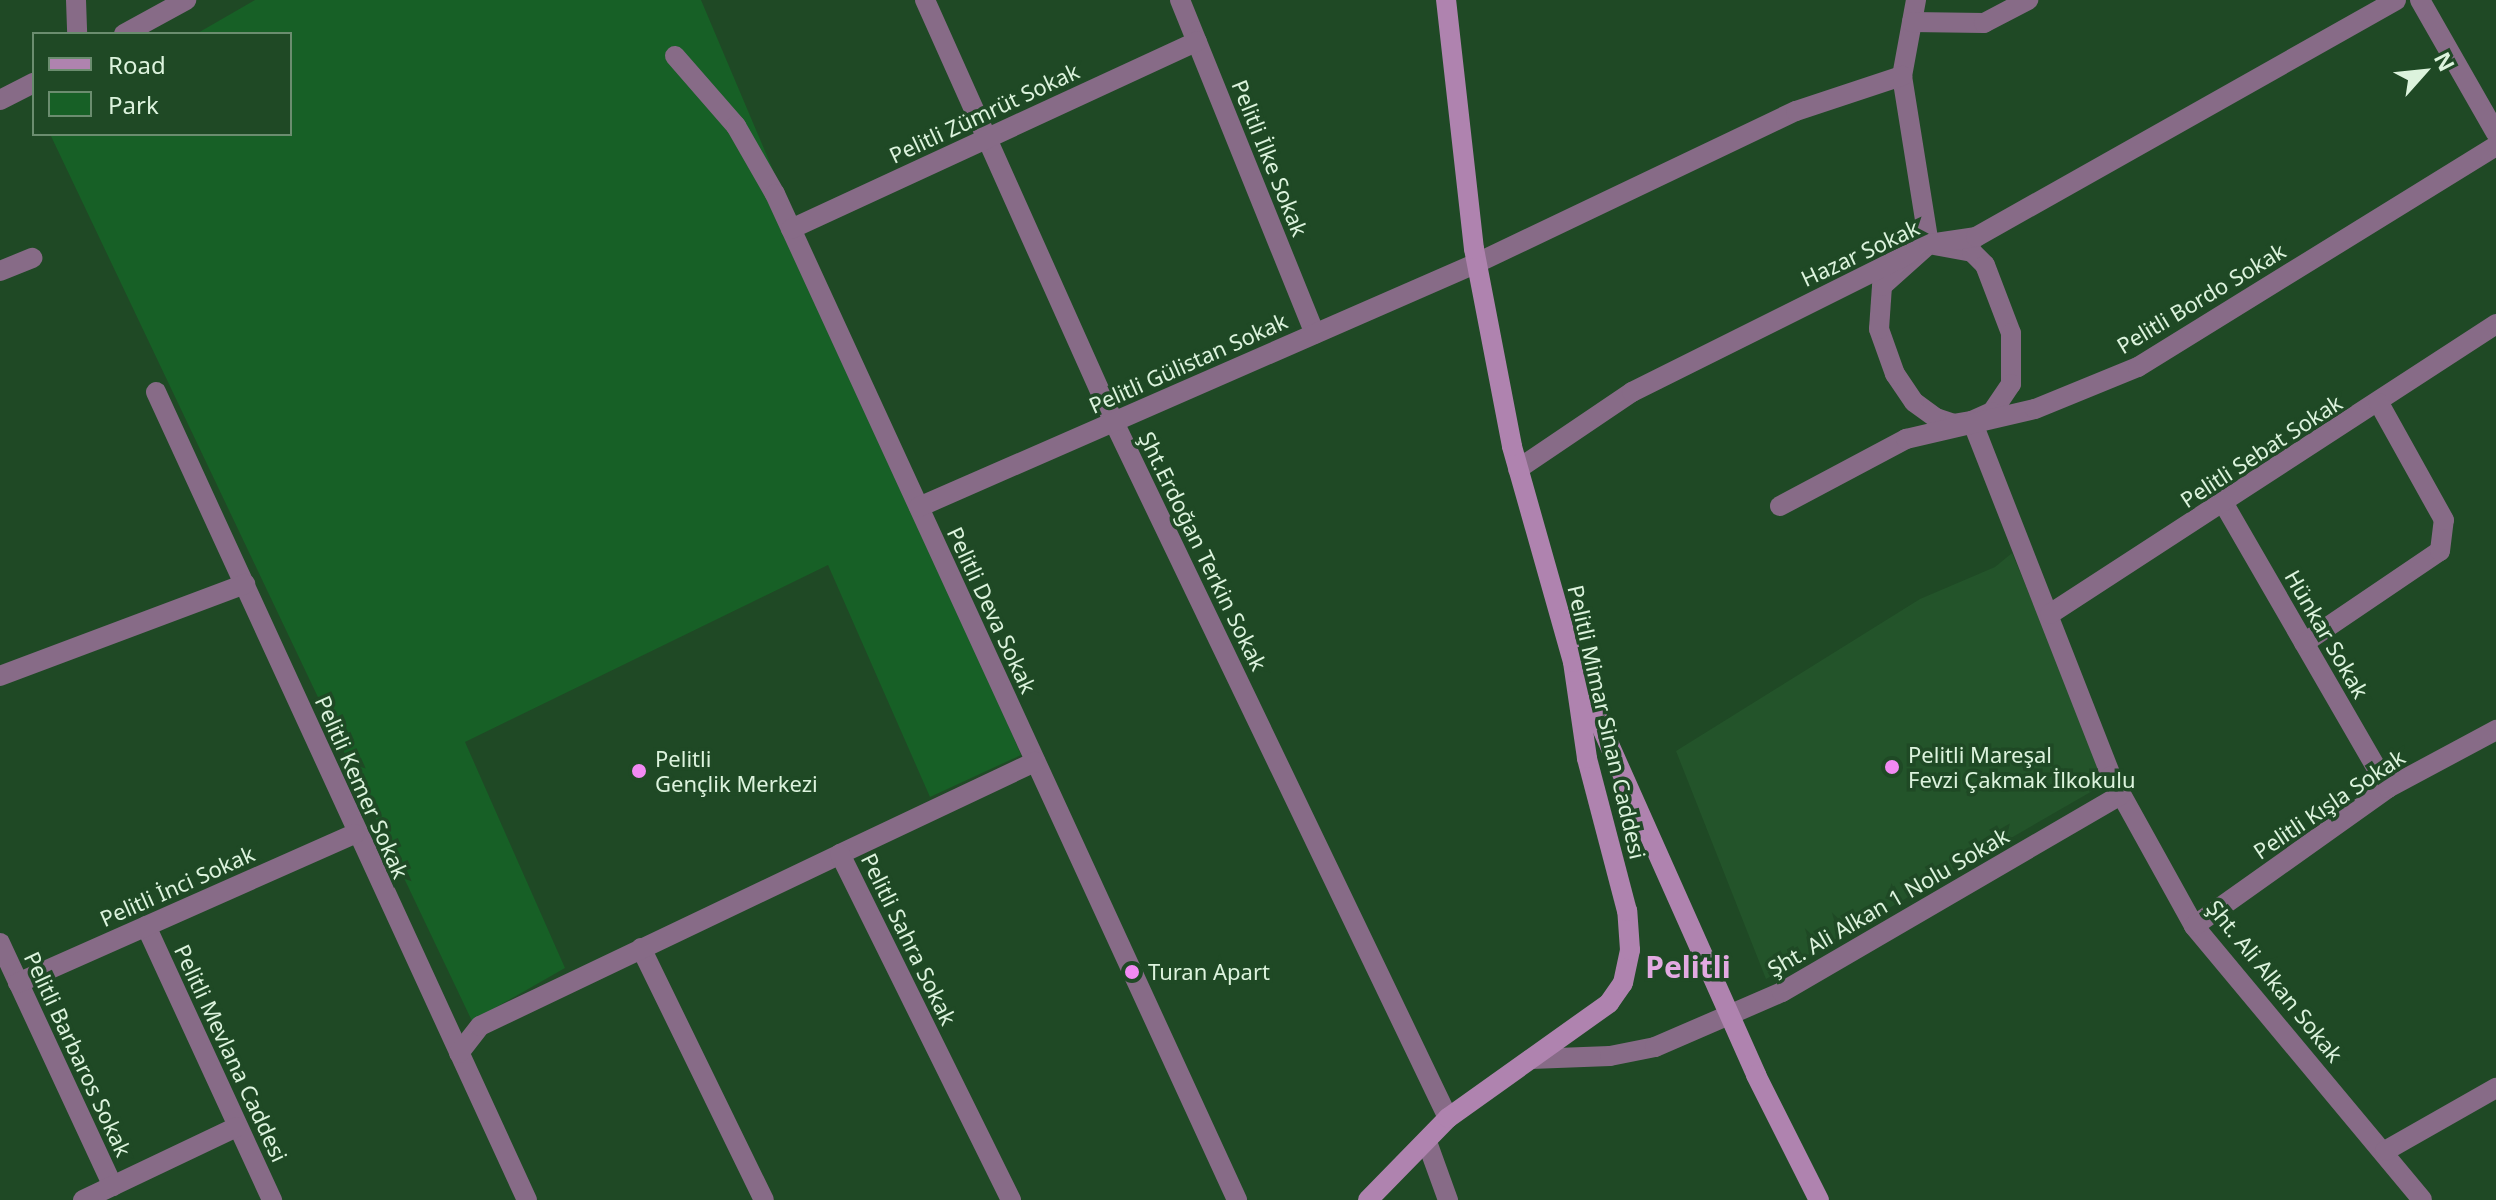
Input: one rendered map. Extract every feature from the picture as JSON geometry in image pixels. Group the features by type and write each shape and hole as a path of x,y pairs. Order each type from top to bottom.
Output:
{"street":[{"path":"76,0 77,32"},
{"path":"128,32 186,0"},
{"name":"Şht.Erdoğan Terkin Sokak","path":"925,0 1114,422 1448,1118"},
{"name":"Pelitli İlke Sokak","path":"1180,0 1315,334"},
{"name":"Pelitli Mimar Sinan Caddesi","path":"1368,1200 1448,1118 1609,1003 1623,983 1630,950 1627,911 1587,758 1573,662 1518,469 1477,263 1446,0"},
{"path":"1916,0 1902,76 1929,244"},
{"path":"1912,22 1984,23 2028,0"},
{"name":"Hazar Sokak","path":"1518,469 1632,392 1929,244 1976,237 2369,7 2396,0"},
{"path":"2420,0 2496,133"},
{"name":"Pelitli Zümrüt Sokak","path":"791,229 1197,41"},
{"name":"Pelitli Deva Sokak","path":"675,56 736,126 791,229 1237,1200"},
{"name":"Pelitli Gülistan Sokak","path":"919,507 1477,263 1796,111 1902,76"},
{"path":"0,100 32,84"},
{"name":"Pelitli Bordo Sokak","path":"1780,506 1906,439 1972,421 2035,409 2138,367 2496,146"},
{"path":"1929,244 1972,252 1985,265 2011,333 2011,384 1992,412 1972,421 1954,424 1936,418 1914,402 1895,374 1879,329 1882,286 1929,244"},
{"path":"0,271 33,258"},
{"name":"Pelitli Sebat Sokak","path":"2050,614 2224,504 2496,324"},
{"name":"Pelitli Kemer Sokak","path":"156,392 355,834 527,1200"},
{"path":"2304,643 2440,551 2444,520 2379,403"},
{"name":"Şht. Ali Alkan Sokak","path":"1972,421 2121,795 2194,926 2385,1151 2422,1200"},
{"name":"Hünkar Sokak","path":"2224,504 2388,788"},
{"path":"0,676 245,584"},
{"path":"1573,662 1729,1015 1819,1200"},
{"name":"Pelitli Kışla Sokak","path":"2194,926 2388,788 2496,730"},
{"path":"840,854 1035,762"},
{"name":"Şht. Ali Alkan 1 Nolu Sokak","path":"1531,1059 1610,1056 1655,1047 1782,992 2121,795"},
{"name":"Pelitli İnci Sokak","path":"18,983 355,834"},
{"name":"Pelitli Sahra Sokak","path":"459,1053 480,1026 840,854 1008,1199"},
{"name":"Pelitli Mevlana Caddesi","path":"146,926 272,1200"},
{"name":"Pelitli Barbaros Sokak","path":"0,943 113,1186"},
{"path":"641,948 764,1200"},
{"path":"2385,1151 2496,1088"},
{"path":"83,1200 237,1127"},
{"path":"1427,1142 1448,1200"}],"shaded area":[{"name":"Pelitli Mareşal Fevzi Çakmak İlkokulu","path":"2012,553 2108,782 1766,979 1676,751 1920,599 1995,567"}],"green space":[{"path":"255,0 701,0 1021,755 930,797 828,565 465,742 565,968 472,1021 51,136 292,136 292,32 199,32"}],"place":[{"name":"Pelitli Mareşal Fevzi Çakmak İlkokulu","path":"1892,767"},
{"name":"Pelitli Gençlik Merkezi","path":"639,771"},
{"name":"Turan Apart","path":"1132,972"}],"district":[{"name":"Pelitli","path":"1688,967"}]}
